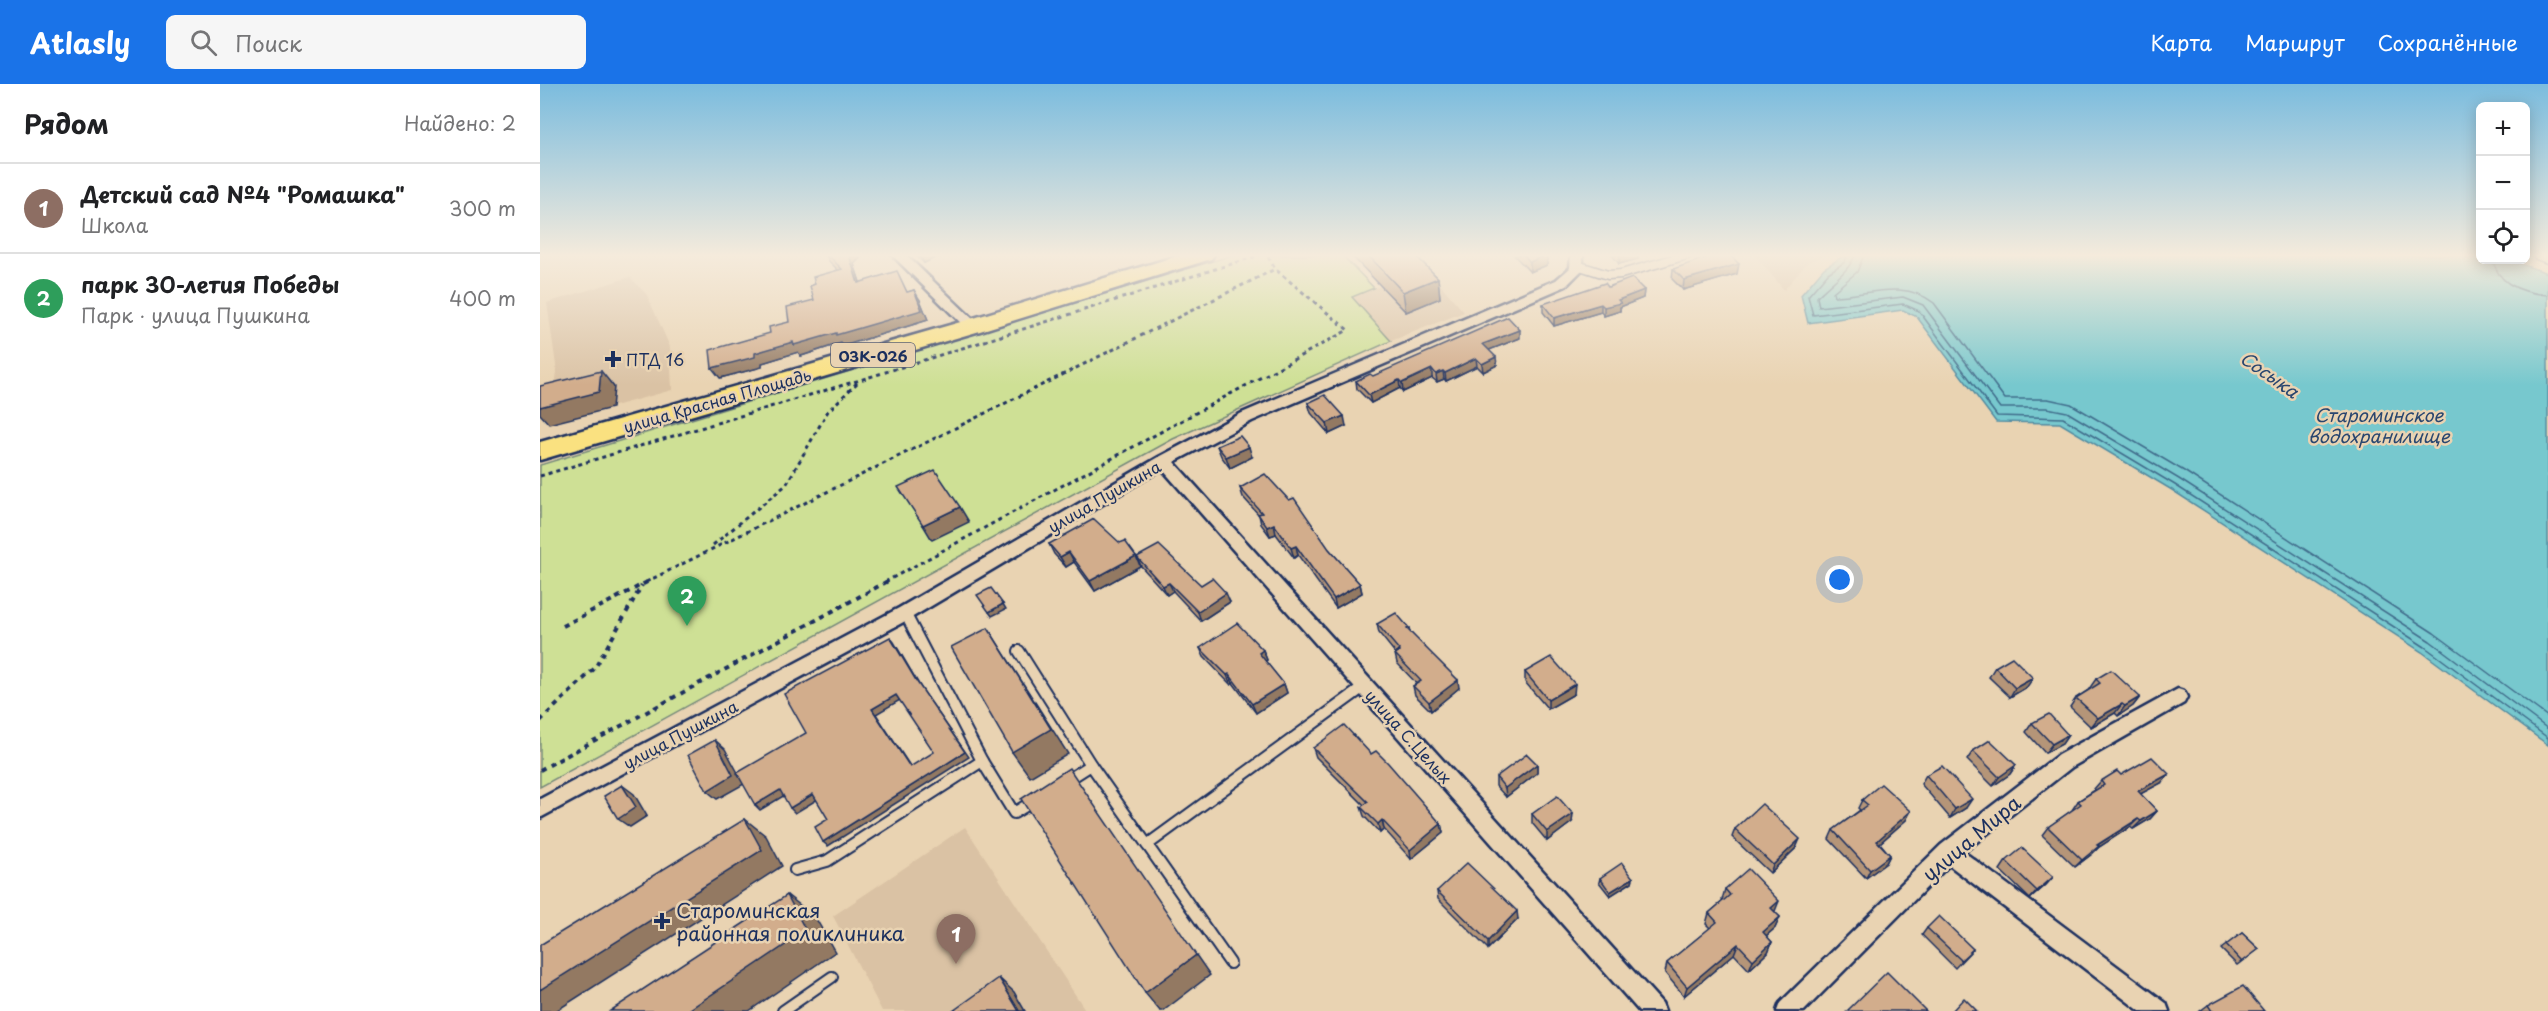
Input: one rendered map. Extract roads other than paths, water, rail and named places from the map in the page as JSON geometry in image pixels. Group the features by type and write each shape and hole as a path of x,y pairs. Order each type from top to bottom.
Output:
{"main road":[{"name":"улица Красная Площадь","path":"540,451 1063,298"}],"street":[{"path":"943,298 972,326"},
{"name":"улица Пушкина","path":"540,809 904,613 1164,461 1247,417 1525,298"},
{"name":"улица С.Целых","path":"1164,461 1654,1011"},
{"name":"улица Мира","path":"1788,1011 1948,852 2065,761 2178,697"},
{"path":"1948,852 2158,1011"}],"lane":[{"path":"904,613 982,761 1014,813 1043,795"},
{"path":"1019,651 1091,765 1230,963"},
{"path":"1147,845 1365,686"},
{"path":"795,870 827,861 982,761"},
{"path":"1053,789 1091,765"},
{"path":"783,1011 832,977"}],"water":[{"name":"Староминское водохранилище","path":"1802,298 2548,298 2548,745 2422,652 2172,490 2060,423 1996,422 1917,317 1903,310 1808,323"}],"place":[{"name":"ПТД 16","path":"613,359"},
{"name":"парк 30-летия Победы","path":"687,626"},
{"name":"Староминская районная поликлиника","path":"662,921"},
{"name":"Детский сад №4 \"Ромашка\"","path":"956,964"}],"water label":[{"name":"Сосыка","path":"2270,374"}]}
